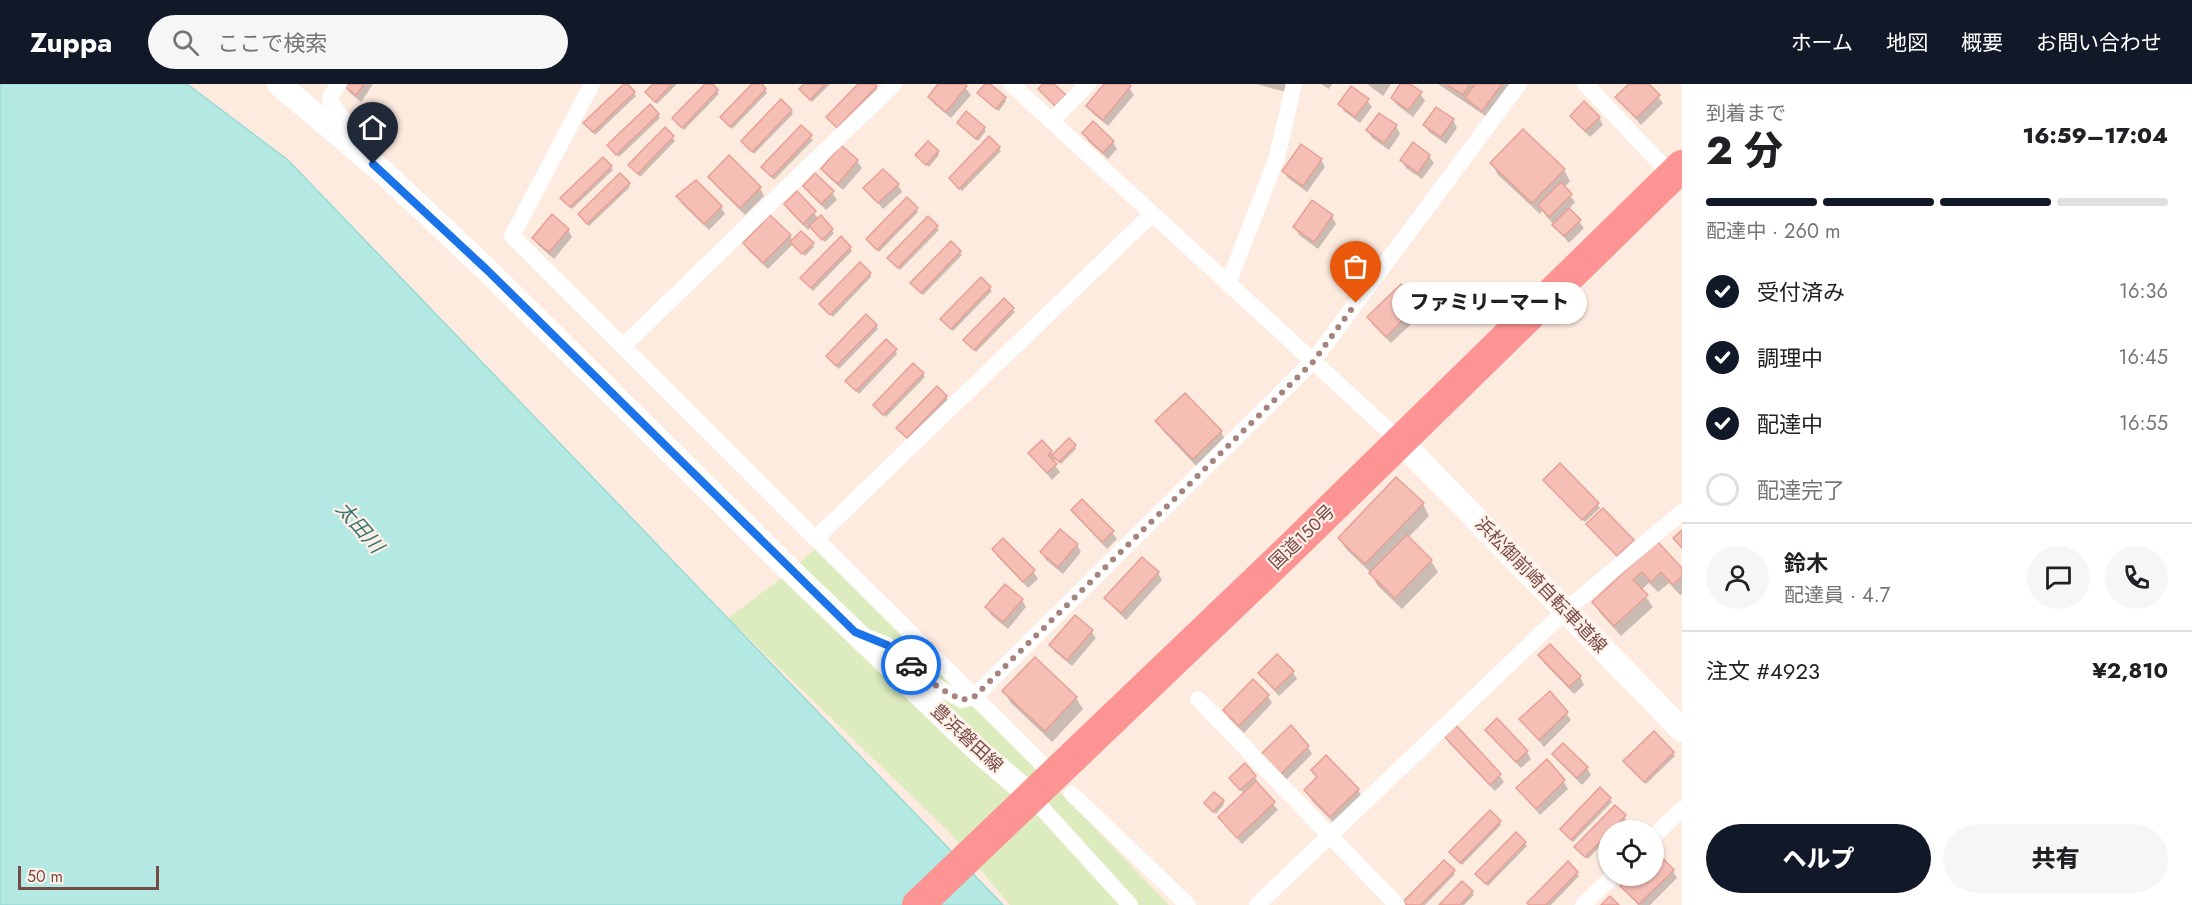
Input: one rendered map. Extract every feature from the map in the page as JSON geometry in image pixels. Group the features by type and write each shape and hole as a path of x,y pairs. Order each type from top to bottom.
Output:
{"highway":[{"name":"国道150号","path":"918,905 1679,176"}],"main road":[{"name":"豊浜磐田線","path":"279,84 373,164 486,269 1027,799"},
{"name":"浜松御前崎自転車道線","path":"1400,441 1682,730"}],"street":[{"path":"592,84 512,236 1043,765"},
{"path":"622,346 894,84"},
{"path":"1011,84 1400,441"},
{"path":"1051,121 1088,84"},
{"path":"1228,284 1277,157 1294,84"},
{"path":"855,632 887,645 939,688 962,700 974,697 1313,362 1519,84"},
{"path":"1585,84 1679,176"},
{"path":"336,85 330,97 331,102 373,164"},
{"path":"816,538 1152,214"},
{"path":"1257,905 1566,609 1682,512"},
{"path":"1198,699 1396,905"},
{"path":"1072,794 1188,905"},
{"path":"1027,799 1130,905"},
{"path":"1664,826 1682,809"},
{"path":"1583,905 1603,886"}],"green space":[{"path":"820,544 1169,905 1010,905 950,833 728,618 791,571"}],"water":[{"name":"太田川","path":"0,84 187,84 288,160 1003,905 0,905"}],"building":[{"path":"345,84 364,84 356,95 344,86"},
{"path":"624,84 628,84 635,92 593,132 583,123"},
{"path":"653,84 672,84 655,102 645,92"},
{"path":"705,84 713,84 718,90 682,128 672,118"},
{"path":"752,84 762,84 766,89 730,127 720,117"},
{"path":"804,84 825,84 810,100 799,89"},
{"path":"858,84 877,86 837,128 826,117"},
{"path":"938,84 965,84 967,86 946,112 928,97"},
{"path":"985,84 990,84 1006,97 996,109 977,93"},
{"path":"1043,84 1054,84 1066,95 1055,106 1038,89"},
{"path":"1104,84 1131,86 1103,120 1086,106"},
{"path":"1400,84 1410,84 1422,92 1408,110 1391,98"},
{"path":"1446,84 1470,84 1463,95"},
{"path":"1475,84 1502,84 1482,111 1465,98"},
{"path":"1629,84 1649,84 1660,95 1636,118 1615,97"},
{"path":"1351,86 1369,99 1355,117 1338,104"},
{"path":"781,99 792,110 752,152 741,141"},
{"path":"1584,101 1600,117 1585,131 1570,116"},
{"path":"650,104 659,114 616,155 607,145"},
{"path":"1436,107 1454,119 1441,137 1423,125"},
{"path":"966,111 985,127 976,139 957,123"},
{"path":"1379,113 1397,125 1384,143 1366,130"},
{"path":"1093,121 1114,141 1103,153 1082,133"},
{"path":"801,125 812,135 772,177 761,167"},
{"path":"665,127 674,136 638,174 628,165"},
{"path":"1523,129 1565,169 1532,203 1490,163"},
{"path":"989,136 1000,147 959,189 949,178"},
{"path":"928,141 939,151 926,165 915,155"},
{"path":"1413,142 1430,155 1418,173 1400,160"},
{"path":"1301,144 1322,159 1303,186 1282,171"},
{"path":"841,145 858,160 838,184 821,169"},
{"path":"729,155 761,187 740,208 708,177"},
{"path":"603,157 612,166 570,207 560,198"},
{"path":"883,169 899,184 878,203 863,188"},
{"path":"620,173 630,183 587,224 578,214"},
{"path":"815,173 834,191 821,204 803,186"},
{"path":"696,180 722,206 704,224 676,196"},
{"path":"1561,182 1572,194 1549,217 1538,205"},
{"path":"797,191 816,211 803,224 784,204"},
{"path":"907,197 918,208 877,250 866,239"},
{"path":"1312,200 1333,215 1314,242 1293,227"},
{"path":"1569,208 1581,220 1564,236 1552,225"},
{"path":"552,214 569,229 549,252 532,238"},
{"path":"770,215 791,235 763,263 743,243"},
{"path":"821,215 833,229 822,240 809,226"},
{"path":"928,216 938,226 898,268 887,258"},
{"path":"801,231 814,243 802,254 790,242"},
{"path":"841,236 851,247 811,288 800,278"},
{"path":"951,241 961,251 921,293 910,283"},
{"path":"860,262 871,273 830,315 819,304"},
{"path":"981,277 991,287 951,329 940,319"},
{"path":"1401,284 1420,303 1386,337 1367,317"},
{"path":"1004,298 1014,308 974,350 963,340"},
{"path":"866,314 877,325 836,366 826,356"},
{"path":"886,339 897,349 856,391 845,381"},
{"path":"913,363 924,373 883,415 873,405"},
{"path":"937,386 947,396 907,438 896,428"},
{"path":"1185,393 1222,431 1193,459 1155,421"},
{"path":"1069,438 1076,445 1059,462 1052,455"},
{"path":"1042,440 1052,451 1048,455 1057,464 1047,473 1028,453"},
{"path":"1560,463 1599,503 1582,520 1543,480"},
{"path":"1396,477 1424,503 1365,564 1338,538"},
{"path":"1082,499 1114,531 1102,542 1071,510"},
{"path":"1603,508 1634,540 1617,556 1586,524"},
{"path":"1060,529 1078,544 1058,567 1040,552"},
{"path":"1682,530 1682,548 1673,538"},
{"path":"1407,535 1432,560 1395,598 1369,573"},
{"path":"1003,538 1035,570 1023,582 992,549"},
{"path":"1657,541 1682,568 1682,576 1673,585 1661,572 1651,582 1642,572 1633,580 1648,595 1614,626 1592,602"},
{"path":"1142,557 1159,572 1121,613 1104,598"},
{"path":"1005,584 1023,599 1003,622 985,607"},
{"path":"1075,615 1093,630 1067,660 1049,645"},
{"path":"1550,644 1581,676 1569,687 1538,655"},
{"path":"1277,654 1294,671 1275,690 1258,673"},
{"path":"1035,657 1077,697 1045,731 1002,691"},
{"path":"1253,679 1269,695 1239,726 1223,710"},
{"path":"1550,691 1568,712 1539,740 1519,719"},
{"path":"1497,718 1528,751 1516,762 1485,730"},
{"path":"1455,724 1501,774 1490,785 1443,735"},
{"path":"1291,725 1309,746 1280,775 1261,754"},
{"path":"1654,731 1674,752 1644,782 1623,761"},
{"path":"1563,743 1588,767 1577,778 1552,754"},
{"path":"1326,755 1359,789 1330,817 1304,790 1317,777 1311,770"},
{"path":"1547,759 1565,780 1536,809 1516,788"},
{"path":"1245,763 1256,776 1240,790 1229,778"},
{"path":"1256,781 1275,802 1237,838 1218,817"},
{"path":"1600,787 1611,798 1571,840 1560,829"},
{"path":"1214,792 1224,800 1213,812 1204,803"},
{"path":"1615,805 1626,815 1621,820 1600,820"},
{"path":"1490,810 1501,821 1460,863 1449,852"},
{"path":"1598,822 1598,844 1585,857 1574,847"},
{"path":"1516,832 1526,842 1486,884 1475,874"},
{"path":"1664,859 1674,870 1664,880"},
{"path":"1444,860 1455,870 1421,905 1407,905 1403,902"},
{"path":"1568,861 1578,872 1546,905 1529,905 1527,903"},
{"path":"1462,881 1473,891 1460,905 1439,905"},
{"path":"1620,886 1658,886 1639,904"},
{"path":"1610,896 1619,905 1601,905"}],"way so far":[{"path":"911,665 939,688 962,700 974,697 1313,362 1356,303"}],"place":[{"name":"ファミリーマート","path":"1356,303"}],"route":[{"path":"373,164 486,269 855,632 887,645 911,665"}]}
